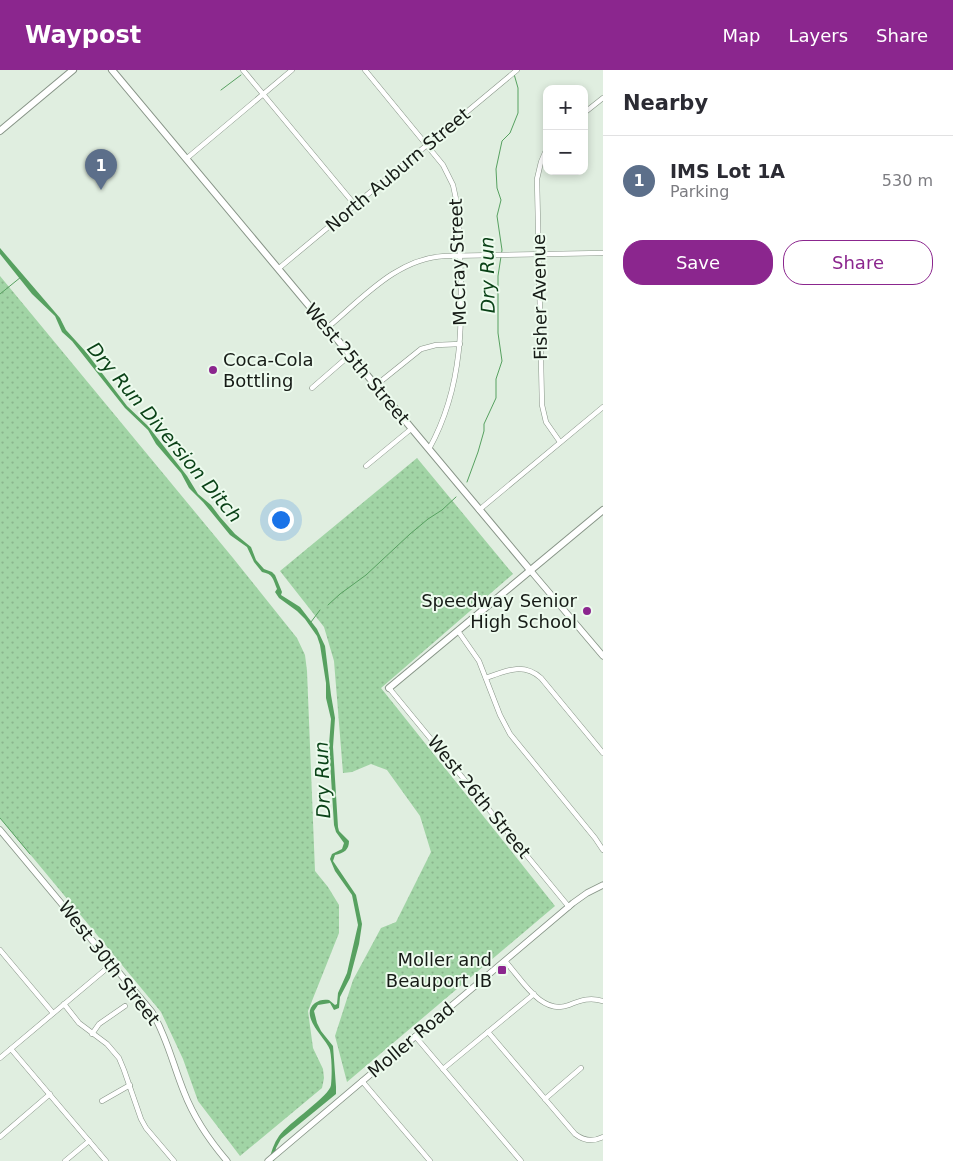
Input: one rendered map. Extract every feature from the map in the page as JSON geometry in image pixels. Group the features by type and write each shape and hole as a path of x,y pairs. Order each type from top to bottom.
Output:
{"main road":[{"path":"0,131 73,70"},
{"name":"West 25th Street","path":"112,70 530,570"},
{"path":"389,688 603,510"}],"street":[{"path":"243,70 355,205"},
{"path":"186,159 292,70"},
{"name":"McCray Street","path":"365,70 443,165 456,193 459,213 460,344 451,398 441,425 428,450"},
{"name":"North Auburn Street","path":"278,269 517,70"},
{"path":"588,110 603,98"},
{"name":"Fisher Avenue","path":"543,156 537,179 542,410 549,428 560,442"},
{"path":"327,328 387,278 405,266 430,257 603,253"},
{"path":"375,386 415,352 423,348 436,344 460,344"},
{"path":"312,388 350,355"},
{"path":"479,510 603,407"},
{"path":"366,466 411,429"},
{"name":"West 25th Street","path":"530,570 603,656"},
{"path":"458,631 476,656 500,715 515,742 603,850"},
{"path":"486,678 518,668 536,673 603,753"},
{"name":"West 26th Street","path":"389,688 569,907"},
{"name":"West 30th Street","path":"0,830 156,1018 165,1036 191,1108 210,1140 227,1161"},
{"name":"Moller Road","path":"268,1161 582,896 603,885"},
{"path":"0,950 53,1013"},
{"path":"505,960 544,1004 565,1007 585,999 603,1001"},
{"path":"0,1058 112,964"},
{"path":"443,1069 534,994"},
{"path":"64,1004 79,1023 107,1044 118,1058 141,1119 146,1128 174,1161"},
{"path":"92,1034 99,1024 125,1006"},
{"path":"488,1032 580,1138 589,1141 601,1138"},
{"path":"416,1036 521,1161"},
{"path":"11,1048 106,1161"},
{"path":"545,1099 581,1068"},
{"path":"362,1081 430,1161"},
{"path":"102,1101 122,1088 130,1086"},
{"path":"0,1137 50,1094"},
{"path":"65,1161 89,1141"}],"shaded area":[{"name":"Dry Run","path":"0,248 60,318 66,330 86,352 127,406 148,426 187,476 198,494 211,505 235,534 251,547 256,560 264,569 275,575 282,592 281,595 300,607 317,629 325,646 335,718 333,747 338,827 339,831 349,841 347,849 335,855 333,861 356,895 362,924 350,978 340,997 339,1008 334,1010 330,1003 318,1005 314,1011 321,1031 333,1046 336,1094 281,1139 276,1148 274,1161 269,1161 279,1136 324,1096 331,1085 330,1050 311,1021 311,1008 315,1003 322,1000 329,1000 335,1005 337,1004 338,993 347,973 358,925 352,895 335,871 330,859 332,854 342,849 344,843 336,832 334,825 329,745 331,719 326,698 326,683 320,645 317,636 305,619 279,598 275,592 277,589 272,577 262,572 254,562 247,547 230,535 189,488 181,473 156,444 148,430 125,408 72,341 62,332 55,316 32,294 0,254"},
{"path":"0,276 233,558 297,638 305,655 315,871 339,905 339,933 308,1011 313,1048 323,1069 324,1078 322,1088 240,1156 198,1101 183,1059 161,1012 0,818"},
{"path":"417,458 513,574 381,688 555,906 347,1082 335,1036 353,980 381,928 396,922 431,852 420,816 387,770 371,764 352,772 343,773 334,661 324,627 280,571"}],"waterway":[{"name":"Dry Run","path":"467,482 478,452 484,424 496,398 496,379 502,361 498,333 498,276 502,250 497,216 501,200 497,188 496,169 502,141 510,133 518,113 518,88 514,74"},
{"path":"221,90 241,75"},
{"path":"0,294 21,277"},
{"name":"Dry Run","path":"328,605 366,575 410,534 456,497"},
{"path":"311,622 320,610"},
{"path":"0,818 30,854"}],"place":[{"name":"IMS Lot 1A","path":"101,190"},
{"name":"Coca-Cola Bottling","path":"213,370"},
{"name":"Speedway Senior High School","path":"587,611"},
{"name":"Moller and Beauport IB","path":"502,970"}],"water label":[{"name":"Dry Run Diversion Ditch","path":"165,432"}]}
